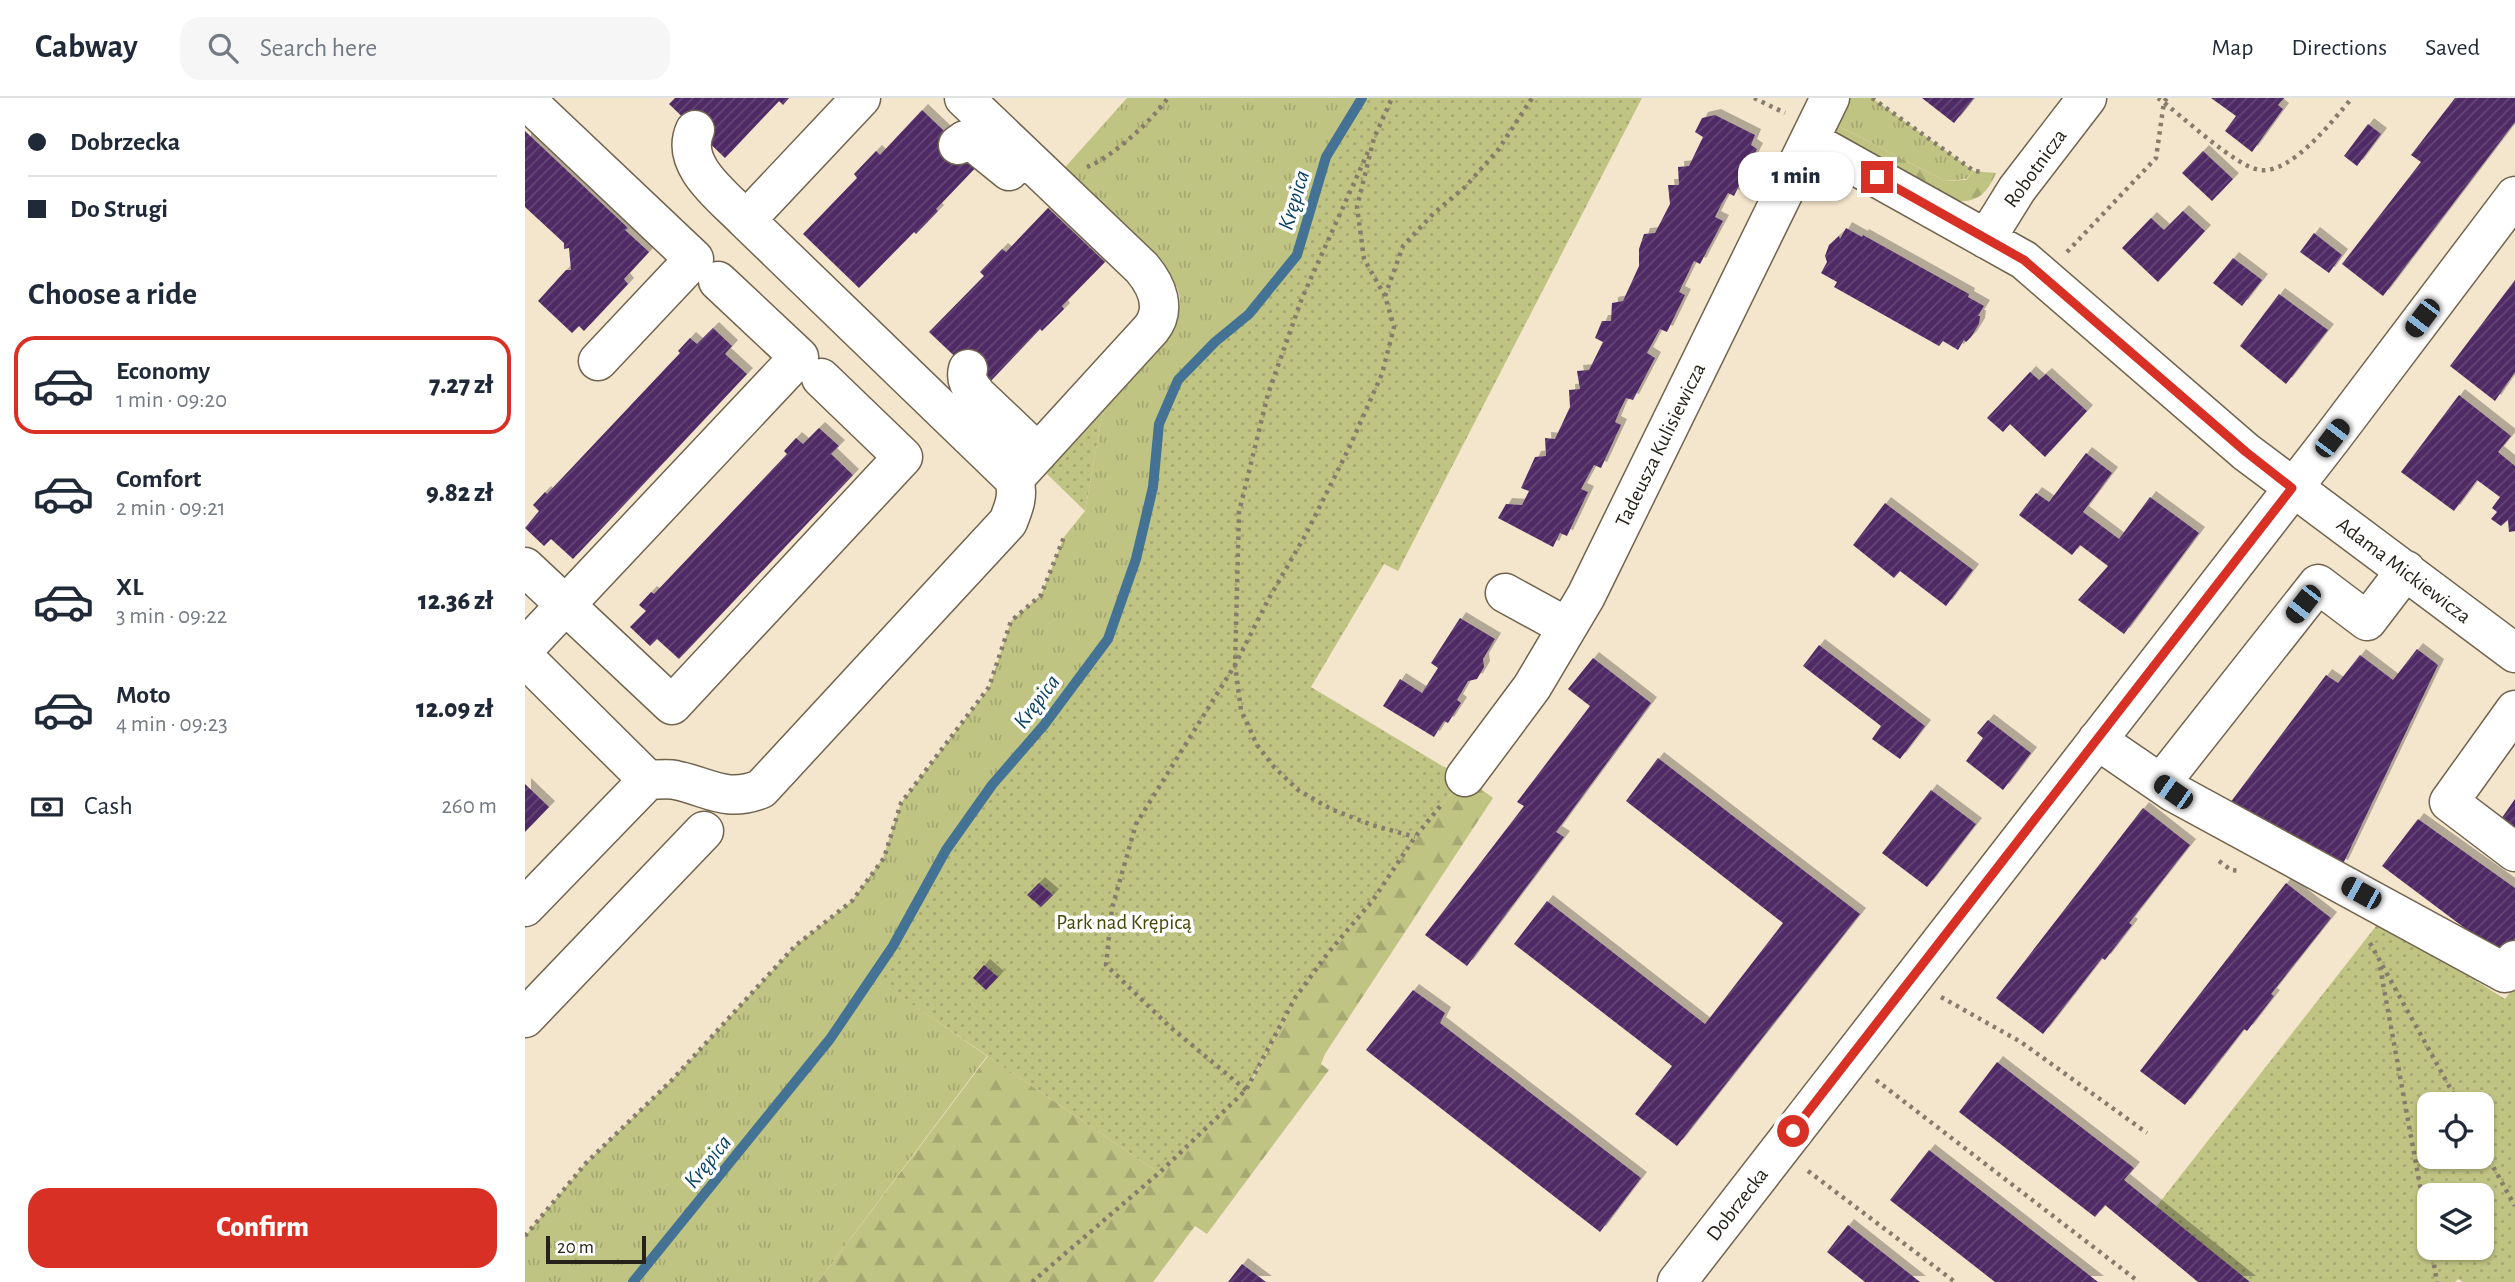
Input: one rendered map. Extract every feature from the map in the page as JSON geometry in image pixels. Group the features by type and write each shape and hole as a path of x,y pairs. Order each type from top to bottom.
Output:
{"street":[{"path":"745,220 861,98"},
{"path":"525,907 648,780 671,779 722,795 747,795 761,789 1008,523 1026,466 1158,320 1160,310 1154,284 1142,268 964,98"},
{"name":"Tadeusza Kulisiewicza","path":"1465,777 1532,687 1586,596 1830,98"},
{"name":"Robotnicza","path":"1986,239 2017,189 2087,98"},
{"path":"525,99 694,259 598,361"},
{"path":"695,130 690,147 694,160 702,173 745,220 1026,466"},
{"path":"958,145 965,140 972,141 1010,172 1018,175 1027,174 1035,167"},
{"name":"Adama Mickiewicza","path":"1811,141 2024,260 2246,452 2515,653"},
{"name":"Dobrzecka","path":"1677,1282 2515,196"},
{"path":"525,649 799,357 718,281"},
{"path":"968,369 968,384 1026,466"},
{"path":"525,567 672,705 903,457 821,378"},
{"path":"2161,783 2318,584 2367,621 2406,570"},
{"path":"1506,593 1567,627"},
{"path":"525,658 648,780"},
{"path":"2515,710 2449,802 2515,852"},
{"path":"2097,740 2161,783 2505,973 2515,960"},
{"path":"533,995 704,831"}],"path":[{"path":"1080,170 1110,154 1168,98"},
{"path":"1392,98 1302,298 1268,394 1239,512 1235,665 1241,710 1257,745 1273,767 1298,790 1331,808 1372,825 1415,837"},
{"path":"1385,296 1403,246 1433,214 1465,187 1498,150 1532,98"},
{"path":"1754,98 1777,109"},
{"path":"1873,98 1974,171"},
{"path":"2158,98 2166,100 2242,163 2262,171 2284,165 2318,139 2352,98"},
{"path":"2044,276 2156,158 2166,100"},
{"path":"1246,1090 1169,1026 1105,965 1112,908 1136,824 1235,665 1306,534 1382,374 1394,327 1385,296 1364,259 1357,207 1374,138"},
{"path":"525,1236 586,1163 671,1081 795,946 852,901 884,858 901,803 989,688 1011,621 1041,596 1064,537"},
{"path":"1032,1282 1159,1173 1246,1090 1296,998 1328,953 1373,900 1415,837 1465,777"},
{"path":"2211,854 2231,870 2244,872"},
{"path":"2360,935 2371,944 2452,1092"},
{"path":"2380,963 2420,1183"},
{"path":"1910,980 2021,1042 2147,1133"},
{"path":"1849,1060 2139,1282"},
{"path":"1780,1149 1955,1282"},
{"path":"2494,1169 2515,1206"},
{"path":"2433,1260 2437,1282"}],"green space":[{"path":"1127,98 1362,98 1326,157 1297,255 1249,314 1215,342 1178,380 1159,424 1153,487 1108,639 1044,725 992,785 946,850 873,977 987,1056 818,1282 525,1282 525,1236 586,1163 671,1081 795,946 852,901 883,858 901,803 989,688 1011,621 1041,595 1064,537 1085,511 1104,405 1168,336 1180,308 1179,294 1172,279 1060,173"},
{"name":"Park nad Krępicą","path":"1362,98 1642,98 1398,571 1384,564 1311,687 1465,777 1415,837 1373,900 1328,953 1296,998 1246,1090 1159,1173 872,977 894,946 946,850 992,785 1044,725 1108,639 1136,559 1153,487 1159,424 1178,380 1215,342 1249,314 1297,255 1326,157"},
{"path":"1844,98 1872,98 1974,171 1966,179 1945,181 1833,123"},
{"path":"1833,123 1945,181 1966,180 1974,171 1996,173 1986,190 1975,199 1961,201 1943,198 1816,129"},
{"path":"1104,405 1085,511 1047,474 1053,458"},
{"path":"1465,777 1493,798 1325,1054 1321,1064 1329,1070 1207,1234 1195,1226 1153,1282 818,1282 988,1056 1159,1173 1252,1081 1296,998 1328,953 1373,900 1415,837"},
{"path":"2380,921 2505,999 2515,986 2515,1282 2463,1282 2458,1279 2455,1282 2249,1282 2156,1207"}],"building":[{"path":"675,98 789,98 783,105 779,101 725,158 669,104"},
{"path":"1922,98 1974,98 1954,123"},
{"path":"2211,98 2284,98 2278,105 2283,109 2252,152 2225,131 2236,116"},
{"path":"2455,98 2515,98 2515,122 2383,296 2342,264 2421,162 2411,155"},
{"path":"922,110 979,164 916,234 914,232 859,288 803,234 857,178 854,174 876,151 880,155"},
{"path":"1715,115 1755,135 1751,145 1757,149 1734,196 1728,193 1715,217 1723,221 1700,264 1694,261 1679,292 1685,295 1667,332 1660,329 1647,353 1655,358 1633,400 1626,398 1620,410 1615,422 1621,425 1601,468 1594,465 1581,489 1588,492 1567,536 1560,533 1553,547 1498,518 1506,504 1522,505 1529,491 1521,488 1535,457 1546,456 1545,438 1555,439 1570,407 1569,390 1580,389 1577,371 1589,370 1603,342 1595,338 1602,321 1611,321 1612,303 1623,301 1639,266 1639,249 1644,234 1655,233 1670,204 1668,185 1679,185 1678,167 1689,166 1703,137 1695,132 1702,118"},
{"path":"2368,124 2381,134 2357,166 2344,156"},
{"path":"525,131 628,228 625,230 649,252 624,279 628,284 584,331 579,326 572,333 538,301 566,270 571,270 569,248 564,249 564,243 525,207"},
{"path":"2203,151 2233,179 2212,201 2182,173"},
{"path":"1048,208 1105,262 1062,306 1064,309 1042,331 1040,329 986,386 929,332 984,276 980,272 1002,249 1006,252"},
{"path":"2183,211 2205,231 2158,282 2122,248 2151,218 2164,230"},
{"path":"1846,228 1969,294 1968,297 1984,306 1978,316 1979,324 1971,337 1966,342 1964,340 1958,350 1943,341 1939,346 1834,287 1837,282 1821,273 1827,262 1825,256 1829,245 1839,236 1840,239"},
{"path":"2314,233 2342,255 2329,273 2300,252"},
{"path":"2233,258 2262,280 2242,306 2213,283"},
{"path":"2515,280 2515,372 2495,401 2450,366"},
{"path":"2279,294 2328,330 2286,384 2240,346"},
{"path":"713,328 732,346 725,354 747,374 573,559 551,539 544,546 525,528 539,511 533,505 545,492 547,494 680,353 678,351 690,338 697,344"},
{"path":"2030,372 2039,380 2046,374 2087,411 2045,457 2010,424 2003,432 1987,418"},
{"path":"2459,395 2511,436 2498,452 2515,466 2515,531 2509,532 2508,520 2501,526 2491,519 2497,512 2492,508 2500,497 2477,480 2454,511 2401,472"},
{"path":"819,428 839,446 831,454 853,475 679,659 657,639 650,646 630,627 646,611 639,605 651,592 654,594 787,454 784,451 796,438 803,444"},
{"path":"2086,453 2112,473 2083,512 2119,539 2150,497 2199,533 2124,634 2078,600 2108,566 2080,545 2072,555 2019,515 2036,493 2049,502"},
{"path":"1885,503 1973,570 1946,606 1900,571 1894,578 1853,545"},
{"path":"1460,618 1495,639 1483,659 1484,667 1477,679 1468,681 1457,700 1461,703 1448,723 1444,721 1434,737 1383,706 1400,679 1422,693 1438,668 1431,663"},
{"path":"1819,645 1925,726 1900,759 1872,739 1881,726 1803,666"},
{"path":"2417,649 2438,665 2342,866 2227,807 2326,675 2338,683 2360,655 2393,680"},
{"path":"1593,658 1651,703 1556,832 1564,837 1467,966 1425,935 1524,806 1517,802 1590,706 1568,689"},
{"path":"1988,720 2031,753 2003,790 1966,761 1983,738 1977,733"},
{"path":"1658,758 1860,914 1677,1146 1635,1114 1672,1066 1514,944 1547,901 1705,1024 1783,923 1626,801"},
{"path":"525,784 549,807 525,832"},
{"path":"1931,790 1976,824 1927,887 1882,853"},
{"path":"2515,799 2515,829 2501,819"},
{"path":"2143,808 2190,845 2129,923 2132,925 2105,960 2102,958 2043,1034 1996,998"},
{"path":"2418,819 2515,888 2515,938 2502,956 2382,866"},
{"path":"1039,883 1053,895 1041,907 1027,895"},
{"path":"2286,883 2331,918 2271,994 2274,996 2247,1031 2244,1029 2185,1105 2140,1071"},
{"path":"984,965 998,977 986,990 973,978"},
{"path":"1413,990 1445,1013 1440,1023 1641,1178 1600,1232 1366,1050"},
{"path":"1997,1062 2134,1168 2124,1180 2250,1282 2198,1282 2105,1205 2095,1217 1959,1112"},
{"path":"1929,1150 2098,1282 1995,1282 1890,1200"},
{"path":"1848,1225 1920,1282 1865,1282 1827,1252"},
{"path":"1242,1264 1266,1282 1228,1282"}],"waterway":[{"name":"Krępica","path":"633,1282 830,1039 893,946 946,850 992,785 1044,725 1108,639 1136,559 1153,487 1159,424 1178,380 1215,342 1249,314 1297,255 1326,157 1362,98"}],"route":[{"path":"1793,1131 2292,488 2246,452 2024,260 1877,177"}]}
